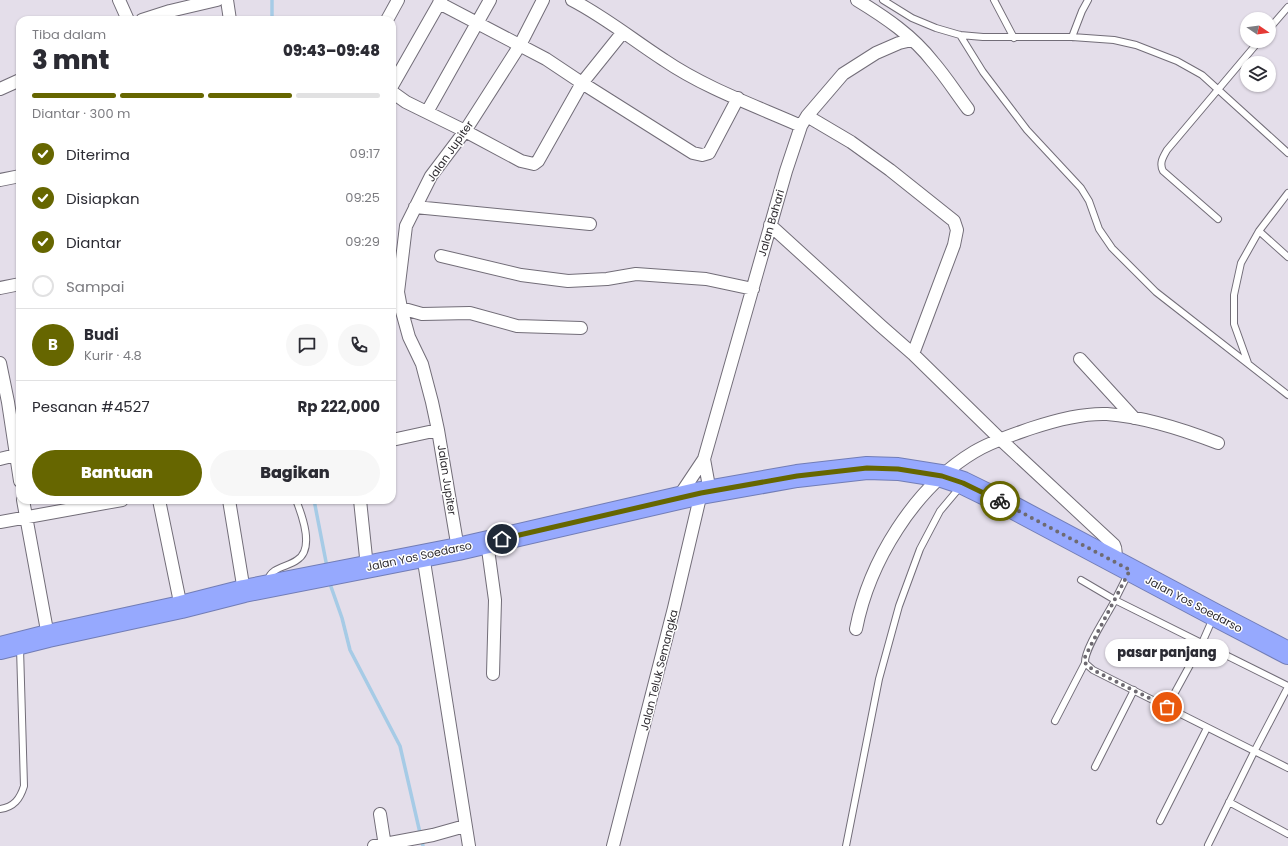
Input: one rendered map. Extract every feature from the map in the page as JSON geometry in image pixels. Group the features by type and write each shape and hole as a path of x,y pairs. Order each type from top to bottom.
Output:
{"highway":[{"name":"Jalan Yos Soedarso","path":"10,645 181,607 266,586 458,549 705,492 797,476 867,468 898,469 942,476 963,483 1010,506 1288,653"}],"street":[{"path":"118,0 126,16"},
{"path":"149,16 168,5 217,0"},
{"path":"227,0 229,16"},
{"path":"389,16 398,0"},
{"path":"427,112 490,0"},
{"name":"Jalan Jupiter","path":"458,549 438,430 422,364 409,337 401,308 398,292 402,251 406,226 431,176 465,131 520,46 543,0"},
{"path":"572,0 593,11 664,61 704,82 738,98 804,121 850,142 890,170 954,221 957,230 954,245 913,354"},
{"path":"857,0 893,24 912,40 933,61 968,109"},
{"path":"396,79 440,2 546,59 693,153 702,156 709,153 738,98"},
{"path":"396,95 406,102 522,161 534,164 538,161 582,83 623,32"},
{"name":"Jalan Bahari","path":"678,498 704,459 753,289 770,224 786,171 804,121 843,74 876,53 899,43 912,40"},
{"path":"0,89 16,82"},
{"path":"0,180 16,177"},
{"path":"415,207 590,224"},
{"path":"770,224 913,354 1000,439 1114,545 1116,555 1121,565"},
{"path":"441,256 521,275 568,280 607,279 636,274 706,279 753,289"},
{"path":"0,288 16,285"},
{"path":"401,308 422,314 470,313 490,317 517,326 581,328"},
{"path":"1080,359 1134,418"},
{"path":"0,363 9,402 16,456 0,459"},
{"path":"856,629 860,609 884,549 923,496 942,476 973,452 1000,439 1046,424 1082,416 1106,414 1134,418 1184,430 1218,443"},
{"path":"396,439 438,430"},
{"name":"Jalan Bahari","path":"704,459 705,492"},
{"name":"Jalan Teluk Semangka","path":"613,846 705,492"},
{"path":"23,504 48,636"},
{"path":"0,522 99,504"},
{"path":"161,504 181,607"},
{"path":"230,504 244,591"},
{"path":"360,504 367,567"},
{"path":"487,542 495,600 493,674"},
{"path":"423,555 469,846"},
{"path":"380,814 381,845 433,835 465,826"}],"lane":[{"path":"883,0 912,18 936,28 960,35 1014,38 1072,37 1114,40 1136,45 1176,61 1202,76 1288,153"},
{"path":"994,0 1014,38"},
{"path":"1072,37 1088,0"},
{"path":"1276,21 1288,7"},
{"path":"960,35 984,72 1027,130 1081,188 1099,229 1112,248 1156,292 1288,395"},
{"path":"1218,219 1163,171 1161,166 1162,158 1167,150 1253,48"},
{"path":"1248,363 1234,324 1234,295 1241,263 1258,231 1288,193"},
{"path":"1258,231 1288,257"},
{"path":"846,846 879,679 899,606 920,549 940,511 963,483"},
{"path":"266,586 269,576 277,569 297,561 304,555 306,545 304,519 298,504"},
{"path":"1055,721 1085,663 1085,657 1115,600 1121,565"},
{"path":"1081,580 1115,600 1288,687 1208,845"},
{"path":"1167,707 1202,643 1215,615"},
{"path":"0,809 8,808 20,797 24,786 10,645"},
{"path":"1085,663 1093,670 1288,768"},
{"path":"1096,768 1134,690"},
{"path":"1160,820 1207,728"},
{"path":"1230,802 1288,834"}],"waterway":[{"path":"272,0 272,16"},
{"path":"315,504 327,567"},
{"path":"329,581 342,618 350,650 400,746 423,846"}],"way so far":[{"path":"1000,501 1130,570 1085,657 1085,663 1093,670 1167,707"}],"place":[{"name":"pasar panjang","path":"1167,707"}],"route":[{"path":"502,539 701,493 797,476 867,468 898,469 942,476 963,483 1000,501"}]}
